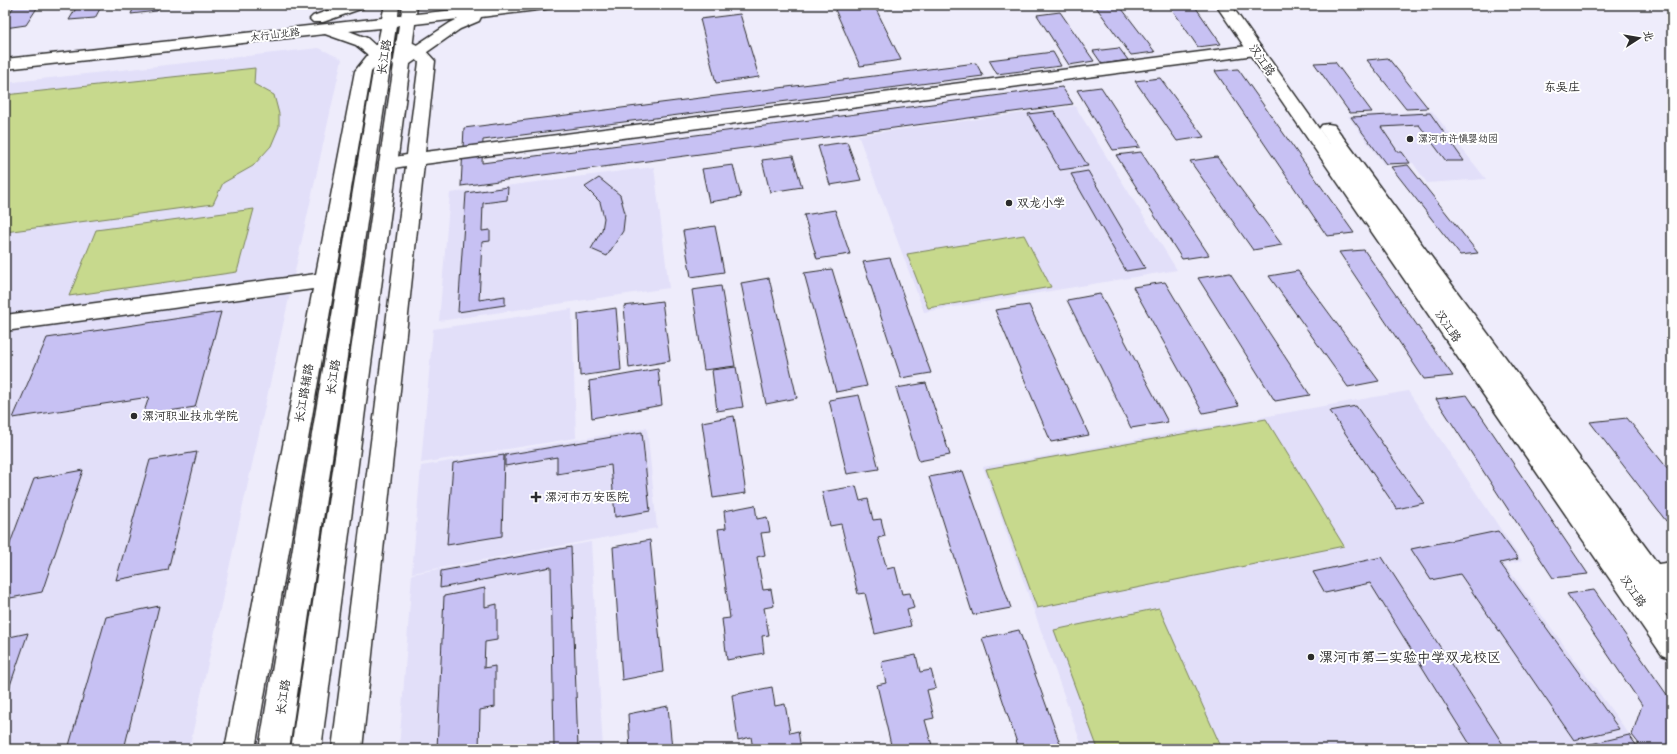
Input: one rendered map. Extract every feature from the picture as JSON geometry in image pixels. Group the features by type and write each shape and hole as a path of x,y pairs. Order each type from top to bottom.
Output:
{"street":[{"path":"316,25 358,5"},
{"name":"太行山北路","path":"408,11 443,5"},
{"name":"太行山北路","path":"5,64 316,25 391,12 493,11 545,5"},
{"name":"汉江路","path":"1223,5 1672,646"},
{"name":"汉江路","path":"1239,5 1662,575 1672,604"},
{"name":"长江路","path":"274,749 394,53 408,11"},
{"path":"394,53 493,11"},
{"name":"长江路","path":"306,749 388,163 394,53 391,12"},
{"path":"316,25 350,35 368,45 427,61 347,749"},
{"name":"太行山北路","path":"5,52 316,25"},
{"path":"388,163 1255,50"},
{"name":"长江路辅路","path":"240,749 363,71 394,53"},
{"path":"5,323 325,280"}],"shaded area":[{"name":"漯河职业技术学院","path":"319,48 342,59 189,749 5,749 5,83"},
{"name":"双龙小学","path":"1075,106 1177,270 924,312 858,135"},
{"name":"漯河市许慎婴幼园","path":"1432,111 1486,179 1427,183 1413,163 1384,165 1348,116"},
{"path":"654,167 669,288 439,321 450,193"},
{"path":"572,309 576,438 421,463 433,329"},
{"name":"漯河市第二实验中学双龙校区","path":"1408,391 1522,561 1505,565 1640,749 1083,749 983,467"},
{"name":"漯河市万安医院","path":"647,428 657,528 412,573 421,466"},
{"path":"591,542 603,749 399,749 412,574"}],"green space":[{"path":"255,68 254,84 274,95 279,114 279,127 271,146 253,166 223,183 213,204 5,232 5,95"},
{"path":"254,209 237,272 69,296 96,230"},
{"path":"1024,235 1051,287 928,308 907,254"},
{"path":"1266,419 1344,546 1037,608 986,469"},
{"path":"1159,608 1222,749 1098,749 1054,630"}],"building":[{"path":"15,5 39,5 26,25 5,28 5,20"},
{"path":"78,5 102,5 95,18 69,20"},
{"path":"135,5 160,5 157,11 131,14"},
{"path":"833,5 874,5 901,60 860,66"},
{"path":"1119,5 1155,52 1131,55 1096,7"},
{"path":"1169,5 1194,5 1221,44 1198,47"},
{"path":"1060,12 1094,61 1069,65 1037,15"},
{"path":"740,14 759,77 716,83 700,19"},
{"path":"1119,48 1128,60 1102,64 1093,51"},
{"path":"1053,52 1061,66 997,74 989,60"},
{"path":"1388,58 1428,108 1406,109 1367,60"},
{"path":"1335,62 1372,112 1350,113 1314,63"},
{"path":"976,63 983,76 483,140 482,163 1062,87 1073,104 461,186 464,128"},
{"path":"1238,69 1354,233 1327,236 1215,71"},
{"path":"1160,78 1204,137 1177,141 1135,81"},
{"path":"1101,87 1140,147 1113,150 1077,90"},
{"path":"1054,111 1088,166 1060,170 1028,114"},
{"path":"1430,113 1464,161 1446,161 1419,125 1381,127 1398,152 1402,152 1410,163 1386,164 1351,117"},
{"path":"847,142 861,180 830,185 818,146"},
{"path":"1141,152 1209,255 1182,259 1116,155"},
{"path":"793,156 802,187 770,192 762,160"},
{"path":"1217,157 1282,245 1253,250 1190,161"},
{"path":"733,165 741,197 709,202 702,169"},
{"path":"1408,165 1478,253 1460,255 1391,167"},
{"path":"1088,171 1145,268 1126,271 1071,174"},
{"path":"599,178 620,195 625,213 623,231 607,256 591,249 602,230 604,218 600,202 585,187"},
{"path":"508,187 507,200 483,203 482,231 490,230 490,241 482,242 479,300 505,296 505,305 458,312 466,193"},
{"path":"835,210 850,254 817,259 804,215"},
{"path":"715,226 724,272 691,277 683,231"},
{"path":"1364,250 1453,376 1424,379 1339,252"},
{"path":"890,258 931,373 901,378 863,262"},
{"path":"832,269 867,386 836,392 804,273"},
{"path":"1298,271 1379,381 1348,387 1269,276"},
{"path":"1230,273 1310,395 1275,401 1198,278"},
{"path":"769,278 797,398 766,404 741,283"},
{"path":"1165,282 1239,406 1203,413 1133,287"},
{"path":"721,286 735,366 704,370 692,290"},
{"path":"1100,294 1168,422 1131,428 1067,300"},
{"path":"662,301 670,361 629,368 624,306"},
{"path":"1029,305 1089,435 1051,442 995,310"},
{"path":"616,308 621,370 580,376 578,314"},
{"path":"221,312 195,407 143,415 149,397 13,418 47,338"},
{"path":"736,367 743,407 717,411 712,370"},
{"path":"658,369 662,405 592,418 589,381"},
{"path":"926,383 950,455 919,461 896,388"},
{"path":"859,395 879,469 847,474 829,400"},
{"path":"1467,395 1588,574 1553,578 1436,399"},
{"path":"1356,406 1424,503 1397,509 1330,411"},
{"path":"734,416 746,493 713,498 702,422"},
{"path":"1627,418 1672,474 1672,520 1666,521 1590,422"},
{"path":"642,432 650,511 615,517 611,465 557,474 557,457 505,466 505,455"},
{"path":"197,452 168,570 116,580 150,460"},
{"path":"504,455 502,536 447,545 453,463"},
{"path":"83,470 42,592 5,599 5,557 34,479"},
{"path":"963,471 1011,608 973,615 929,477"},
{"path":"856,486 860,501 868,499 873,520 881,519 885,536 878,538 887,569 895,567 902,594 910,593 914,608 907,610 911,626 875,634 865,593 858,594 841,524 830,526 822,492"},
{"path":"755,505 757,519 767,517 770,532 761,533 765,555 757,557 763,590 771,589 774,606 764,608 769,635 762,636 764,653 727,660 722,619 730,618 718,529 726,528 724,511"},
{"path":"1498,531 1518,559 1500,563 1619,729 1574,740 1460,574 1431,580 1411,549"},
{"path":"650,540 663,672 622,680 613,547"},
{"path":"571,547 578,749 554,749 551,567 440,588 441,571"},
{"path":"1382,557 1506,749 1473,749 1370,583 1325,593 1313,572"},
{"path":"485,588 485,607 497,604 497,640 485,642 484,668 495,666 495,707 480,710 479,749 437,749 444,596"},
{"path":"1594,590 1672,702 1672,749 1643,749 1632,735 1642,705 1567,594"},
{"path":"159,606 124,749 68,749 106,617"},
{"path":"1019,630 1062,749 1019,749 982,638"},
{"path":"28,633 5,700 5,638"},
{"path":"916,655 920,672 931,670 936,688 927,690 934,718 925,720 933,749 892,749 877,685 886,683 881,662"},
{"path":"772,687 775,706 785,704 790,733 798,731 801,749 753,749 751,737 738,740 732,695"},
{"path":"668,706 672,749 630,749 628,714"},
{"path":"1629,735 1639,749 1570,749"}],"place":[{"name":"漯河市许慎婴幼园","path":"1410,139"},
{"name":"双龙小学","path":"1009,203"},
{"name":"漯河职业技术学院","path":"134,416"},
{"name":"漯河市万安医院","path":"536,497"},
{"name":"漯河市第二实验中学双龙校区","path":"1311,657"}],"district":[{"name":"东吴庄","path":"1562,87"}]}
